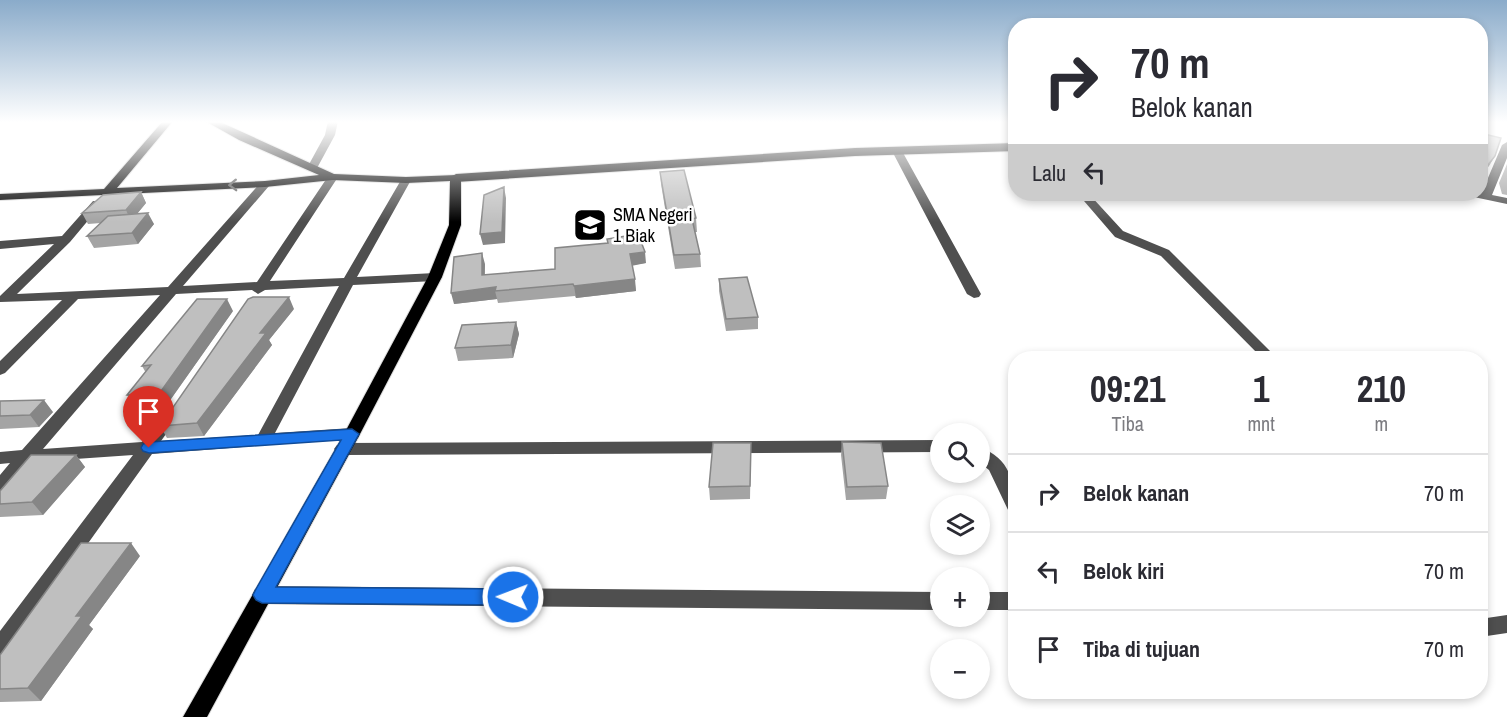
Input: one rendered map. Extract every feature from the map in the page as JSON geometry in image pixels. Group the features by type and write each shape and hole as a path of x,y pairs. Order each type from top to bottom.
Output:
{"highway":[{"path":"456,178 840,154"}],"main road":[{"path":"108,191 139,154"},
{"path":"279,154 333,177"},
{"path":"265,184 289,177 295,172 294,162"},
{"path":"0,197 265,184 333,177 406,180 456,178 455,225 435,277 195,717"}],"street":[{"path":"312,168 319,154"},
{"path":"899,154 974,294"},
{"path":"1488,191 1503,154"},
{"path":"248,304 333,177"},
{"path":"262,440 406,180"},
{"path":"0,487 265,184"},
{"path":"3,300 66,239 108,191"},
{"path":"1488,196 1507,201"},
{"path":"1089,201 1119,234 1165,253 1263,351"},
{"path":"0,245 66,239"},
{"path":"3,300 435,277"},
{"path":"0,370 73,297"},
{"path":"0,648 182,400"},
{"path":"0,458 262,440 930,446"},
{"path":"990,462 996,466 1008,491"},
{"path":"262,595 930,601"},
{"path":"990,601 1008,601"},
{"path":"1488,627 1507,624"}],"building":[{"path":"1488,154 1495,156 1488,165"},
{"path":"684,170 696,218 692,219 700,254 674,255 660,172"},
{"path":"504,187 502,232 480,234 484,195"},
{"path":"141,192 126,210 82,213 103,195"},
{"path":"148,213 132,233 87,236 108,216"},
{"path":"638,234 645,252 630,254 635,279 495,291 496,287 451,293 454,257 482,253 482,275 555,269 555,248 608,243 607,239"},
{"path":"747,277 758,317 726,319 719,279"},
{"path":"289,297 260,333 266,333 197,423 160,426 248,299"},
{"path":"197,299 227,299 159,394 127,395 151,365 142,366"},
{"path":"516,322 511,345 455,348 462,325"},
{"path":"44,400 30,415 0,416 0,401"},
{"path":"842,442 881,443 888,486 847,487"},
{"path":"713,443 751,443 750,486 709,487"},
{"path":"31,455 76,455 32,502 0,504 0,491"},
{"path":"81,543 131,543 76,616 82,616 28,688 0,689 0,655"}],"place":[{"name":"SMA Negeri 1 Biak","path":"590,225"}],"route":[{"path":"149,448 352,434 262,595 513,597"}]}
